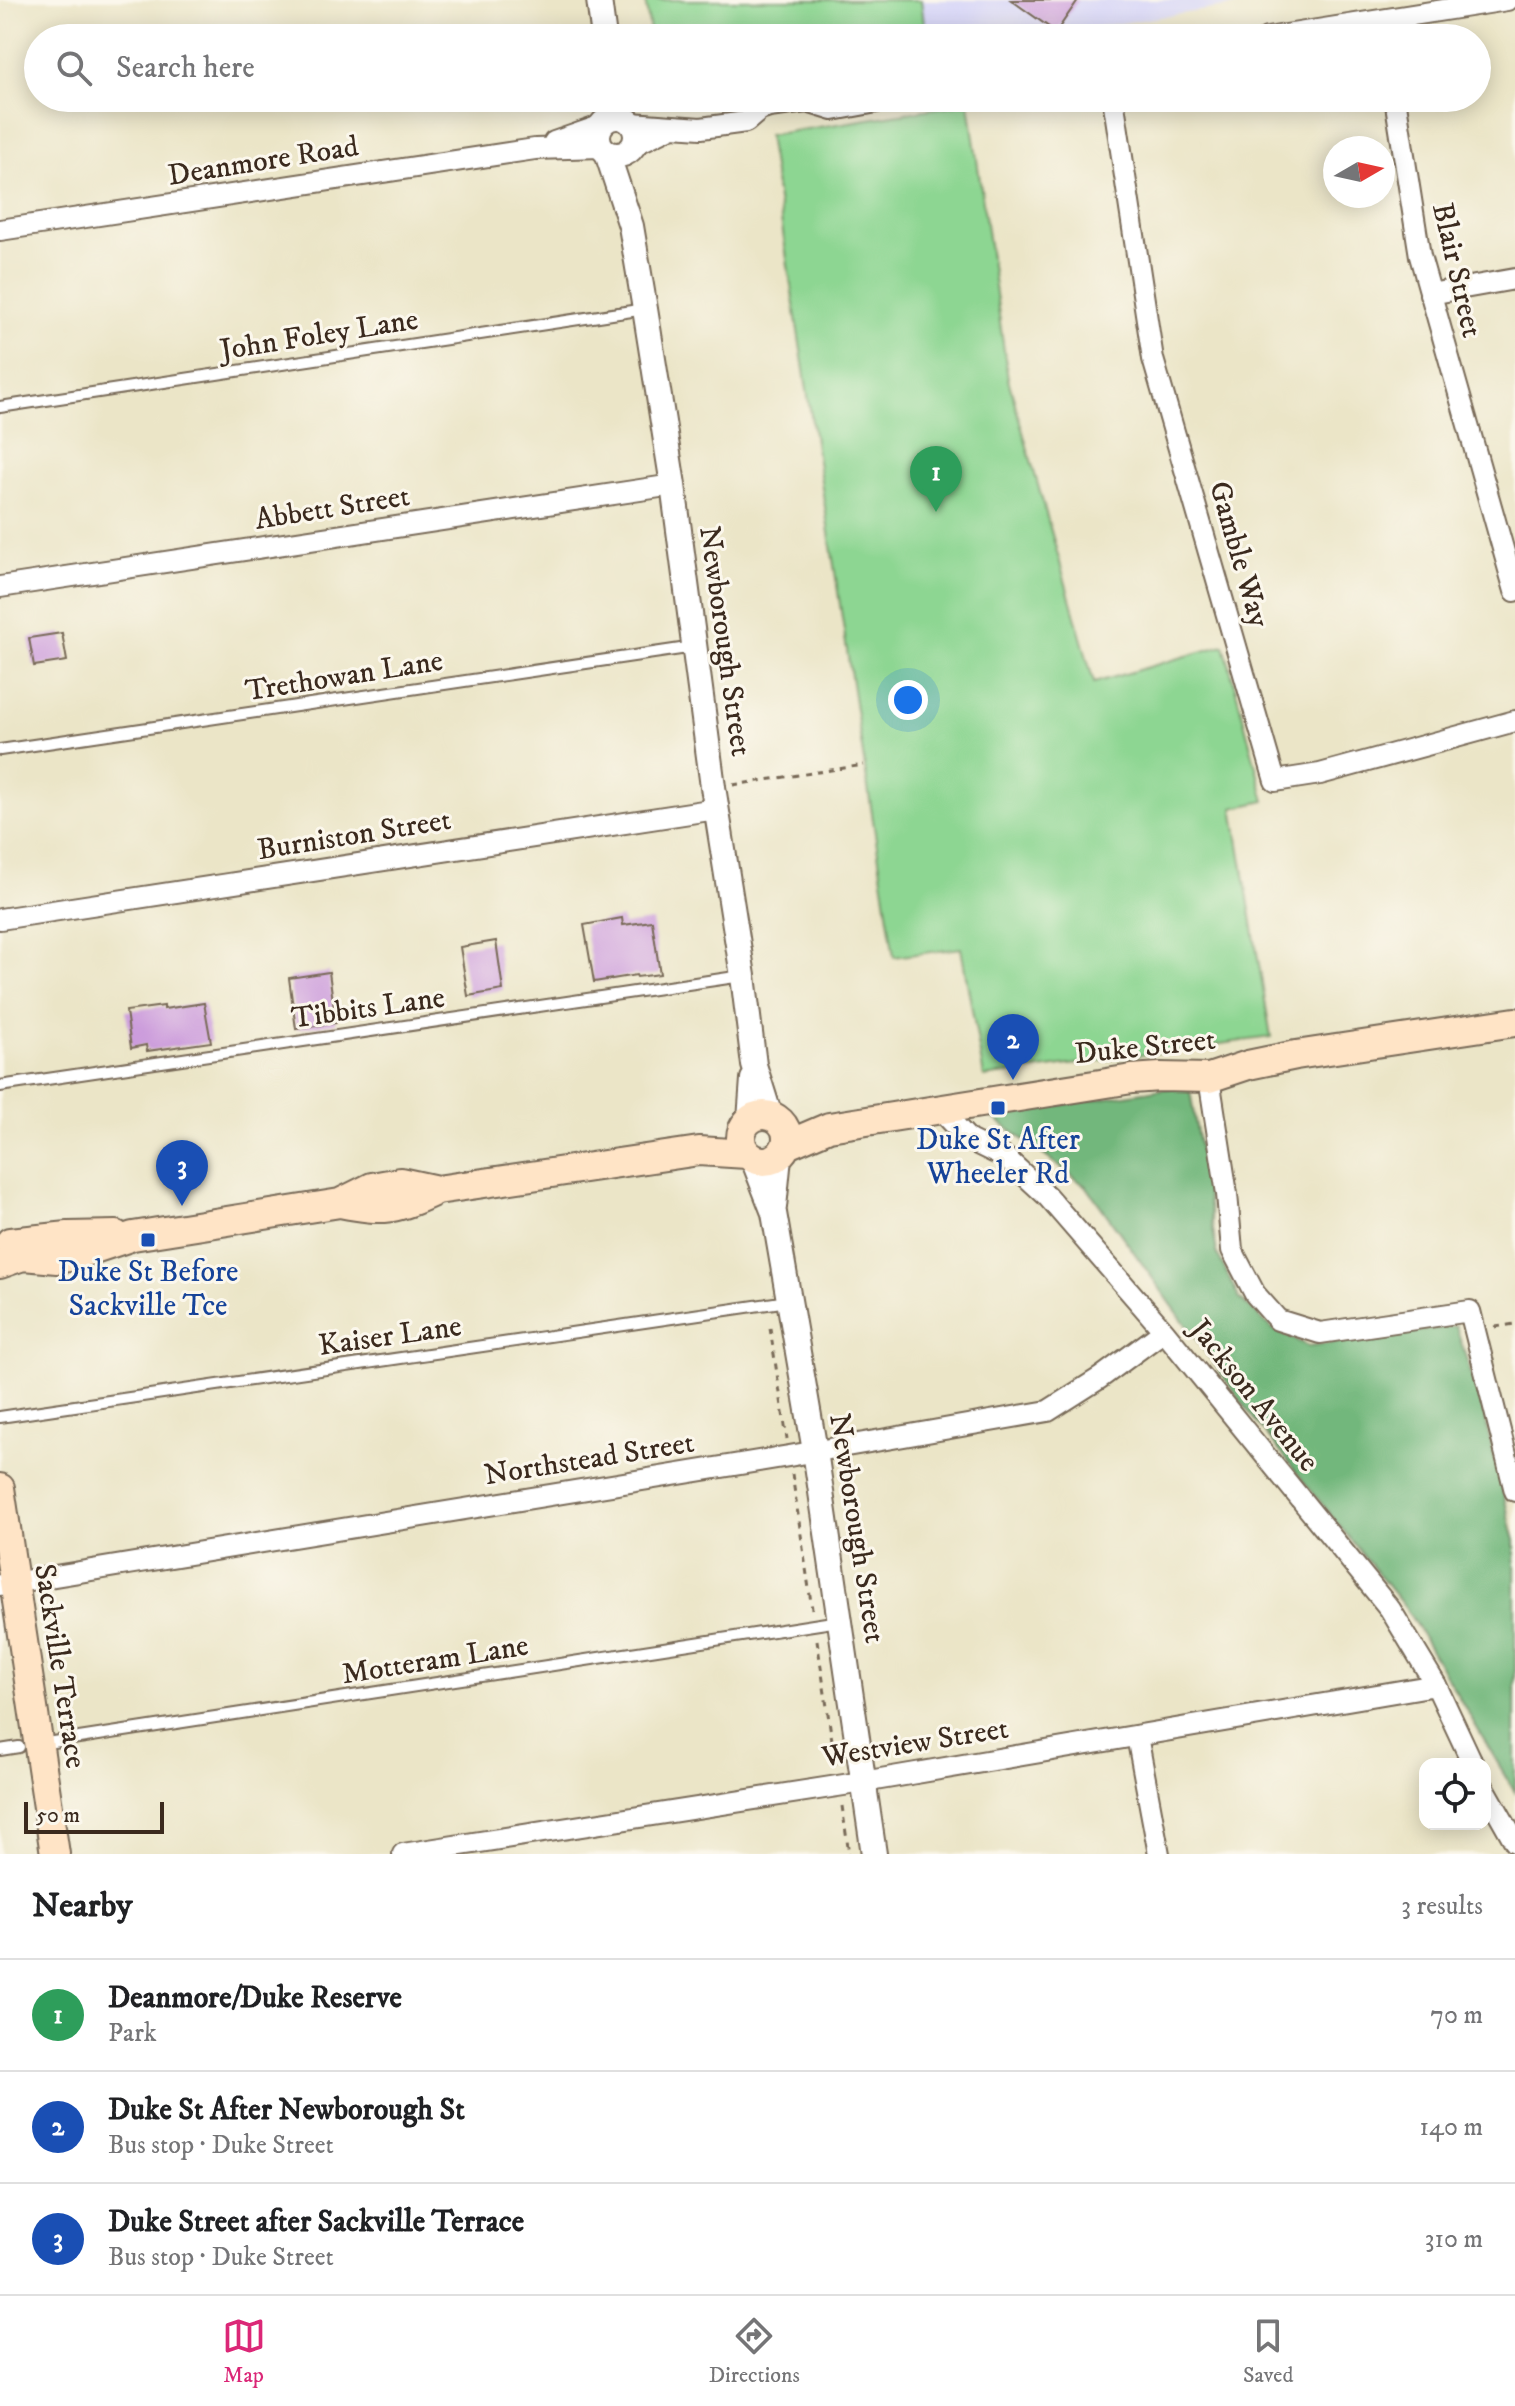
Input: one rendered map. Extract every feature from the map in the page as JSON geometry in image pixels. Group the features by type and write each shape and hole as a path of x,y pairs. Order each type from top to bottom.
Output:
{"main road":[{"name":"Duke Street","path":"0,1243 68,1236 133,1236 340,1203 372,1187 400,1182 437,1190 699,1151 939,1108 1132,1079 1209,1078 1248,1065 1296,1055 1515,1022"},
{"name":"Duke Street","path":"0,1264 23,1256 70,1257 133,1236"},
{"name":"Sackville Terrace","path":"0,1488 19,1747 55,1854"},
{"name":"Sackville Terrace","path":"0,1611 36,1854"}],"street":[{"path":"599,0 602,24"},
{"path":"1405,24 1504,0"},
{"path":"615,128 701,128 746,122 758,112"},
{"name":"Gamble Way","path":"1115,112 1153,359 1275,781 1320,774 1515,721"},
{"name":"Blair Street","path":"1397,112 1420,256 1515,591"},
{"name":"Deanmore Road","path":"0,230 535,149 615,128"},
{"name":"Newborough Street","path":"615,128 673,485 715,798 743,976 774,1213 777,1302 815,1451 874,1854"},
{"path":"1430,294 1515,279"},
{"name":"Abbett Street","path":"0,587 673,485"},
{"name":"Burniston Street","path":"0,919 715,798"},
{"path":"1209,1078 1227,1194 1232,1250 1255,1294 1278,1320 1320,1333 1470,1311 1515,1491"},
{"name":"Jackson Avenue","path":"939,1108 969,1140 1006,1158 1047,1196 1164,1331 1390,1609 1436,1685 1470,1758"},
{"name":"Northstead Street","path":"7,1584 1048,1411 1164,1331"},
{"name":"Westview Street","path":"403,1854 839,1786 1436,1685"},
{"path":"1137,1736 1159,1854"},
{"path":"1491,1800 1515,1842"}],"lane":[{"name":"John Foley Lane","path":"0,407 645,309"},
{"name":"Trethowan Lane","path":"0,750 695,647"},
{"name":"Tibbits Lane","path":"0,1086 743,976"},
{"name":"Kaiser Lane","path":"0,1417 777,1302"},
{"name":"Motteram Lane","path":"19,1747 840,1620"}],"path":[{"path":"715,798 864,765"},
{"path":"777,1302 789,1456 849,1854"}],"shaded area":[{"path":"645,0 1270,0 1116,24 649,24"}],"green space":[{"path":"645,0 921,0 924,24 649,24"},
{"path":"912,112 970,112 1008,379 1094,683 1224,645 1265,801 1233,808 1271,1037 984,1077 961,948 894,957 768,135"},
{"path":"1189,1085 1217,1253 1239,1298 1274,1330 1308,1346 1456,1326 1483,1411 1515,1541 1515,1792 1407,1610 1253,1418 1087,1187 991,1116"}],"building":[{"path":"1011,0 1078,0 1062,24 1045,24"},
{"path":"62,633 67,661 34,666 29,638"},
{"path":"622,918 623,925 652,921 660,974 594,982 584,925"},
{"path":"496,941 503,990 468,996 460,947"},
{"path":"329,972 336,1023 296,1029 289,978"},
{"path":"204,1003 211,1042 147,1051 146,1045 131,1048 126,1011"}],"place":[{"name":"Deanmore/Duke Reserve","path":"936,512"},
{"name":"Duke St After Newborough St","path":"1013,1080"},
{"name":"Duke St After Wheeler Rd","path":"998,1108"},
{"name":"Duke Street after Sackville Terrace","path":"182,1206"},
{"name":"Duke St Before Sackville Tce","path":"148,1240"}]}
